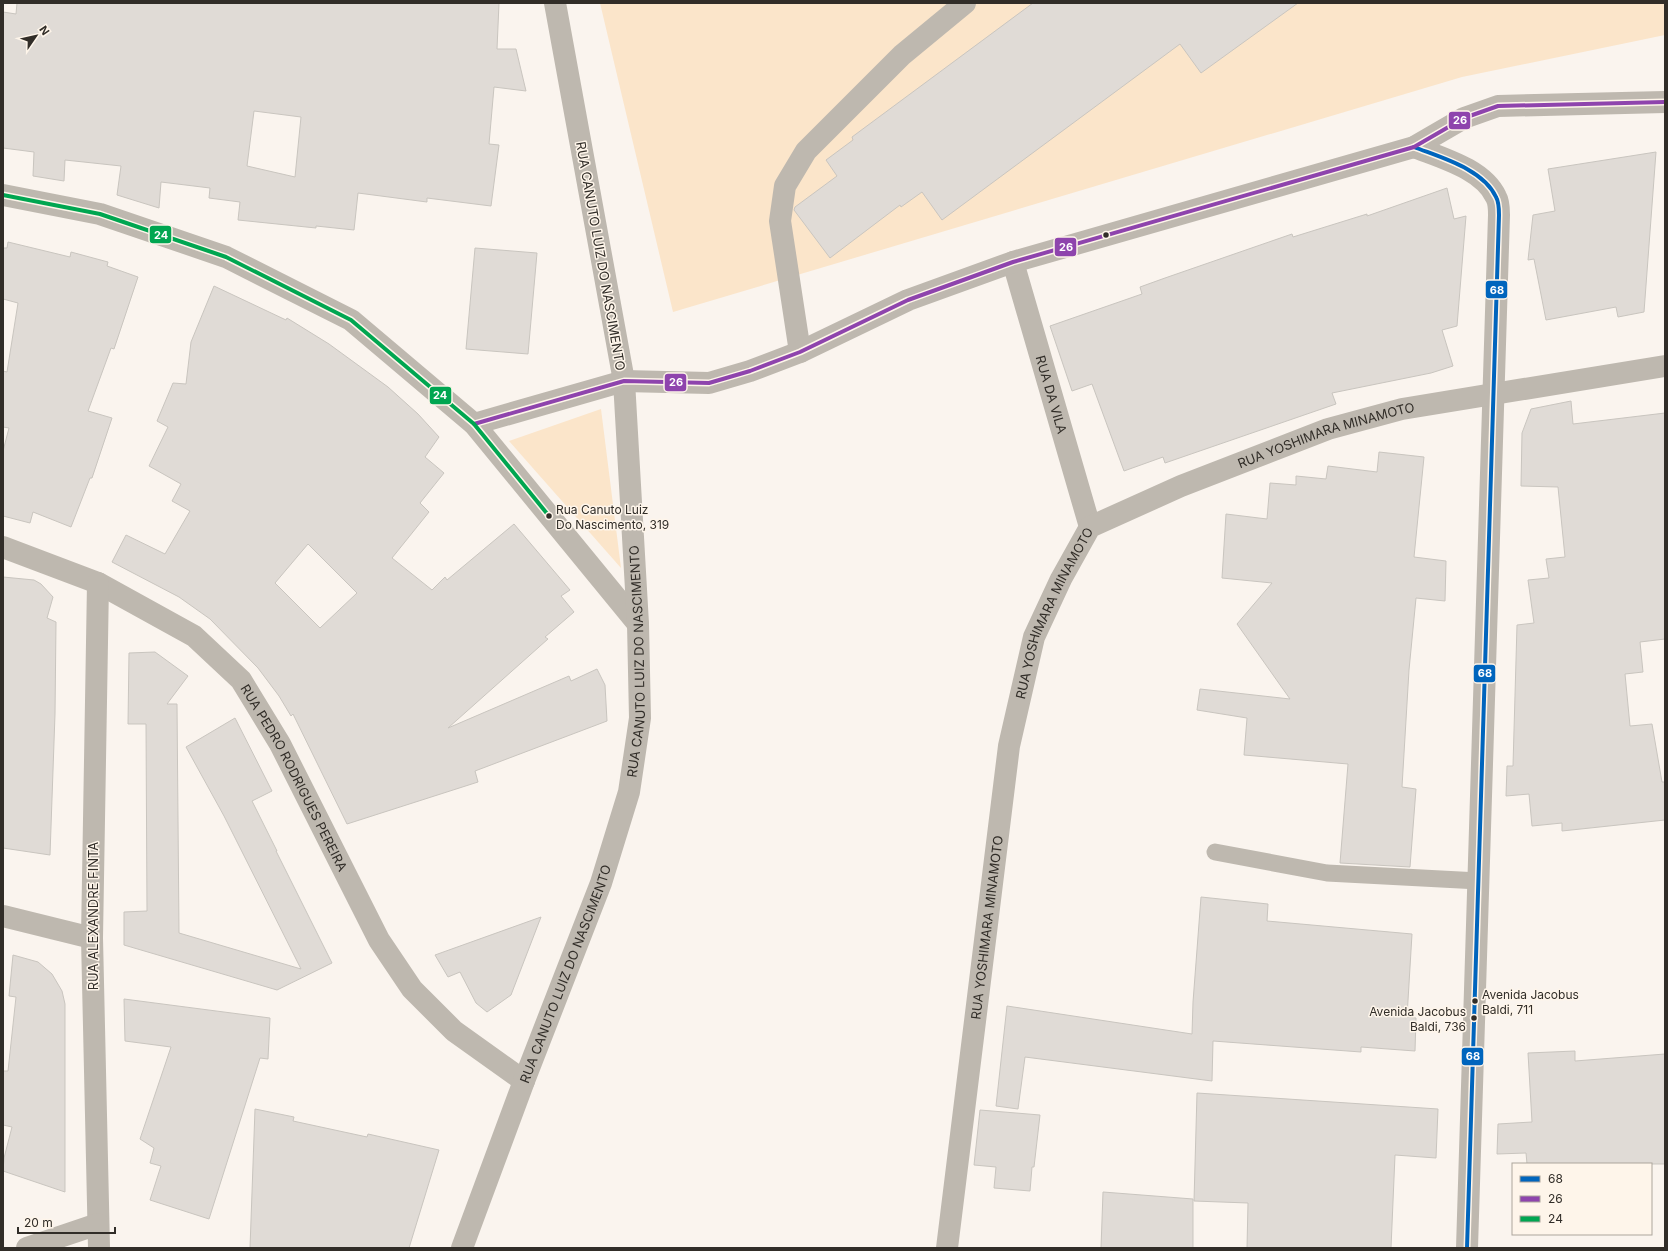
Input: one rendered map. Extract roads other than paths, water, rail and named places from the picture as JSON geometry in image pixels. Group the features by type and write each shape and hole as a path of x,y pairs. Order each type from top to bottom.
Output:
{"street":[{"name":"RUA CANUTO LUIZ DO NASCIMENTO","path":"462,1248 524,1081 601,883 629,792 640,718 638,624 624,380 555,3"},
{"path":"800,352 780,221 786,186 806,151 902,55 965,3"},
{"path":"474,424 624,380 709,382 750,372 800,352 908,300 1013,262 1414,147 1464,118 1498,106 1665,102"},
{"path":"1414,147 1471,171 1488,184 1497,198 1499,215 1467,1248"},
{"path":"3,195 100,214 226,257 351,320 474,424 638,624"},
{"name":"RUA DA VILA","path":"1013,262 1090,526"},
{"name":"RUA YOSHIMARA MINAMOTO","path":"947,1248 1009,746 1034,637 1061,579 1090,526 1182,486 1328,429 1402,409 1665,366"},
{"name":"RUA PEDRO RODRIGUES PEREIRA","path":"3,547 98,583 194,636 241,680 280,744 379,940 412,989 454,1031 524,1081"},
{"name":"RUA ALEXANDRE FINTA","path":"98,583 92,938 99,1248"},
{"path":"3,916 92,938"},
{"path":"27,1248 98,1224"}],"lane":[{"path":"1215,852 1327,872 1479,881"}],"place":[{"name":"Rua Canuto Luiz Do Nascimento, 319","path":"549,516"},
{"name":"Avenida Jacobus Baldi, 711","path":"1475,1001"},
{"name":"Avenida Jacobus Baldi, 736","path":"1474,1018"}]}
